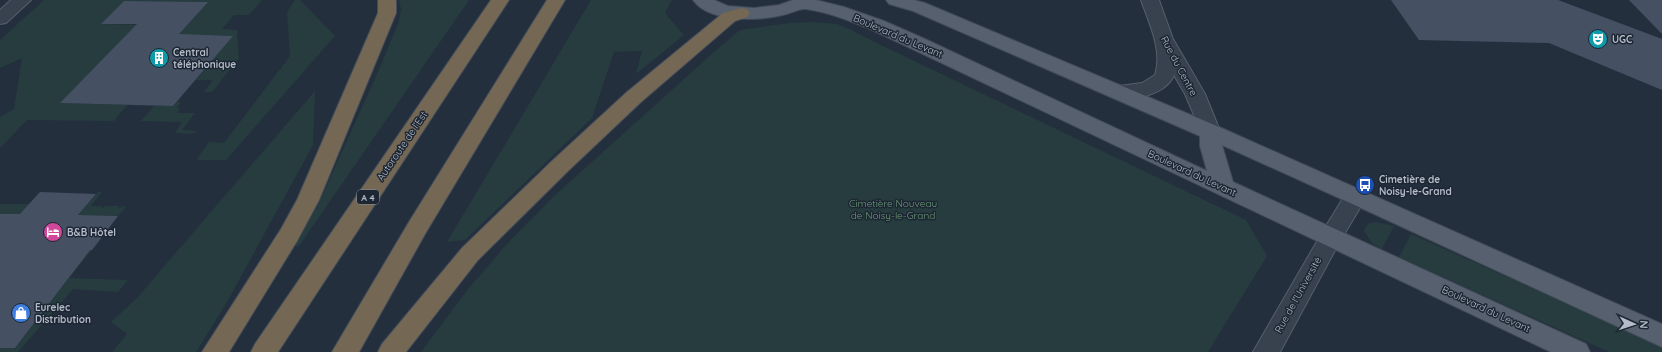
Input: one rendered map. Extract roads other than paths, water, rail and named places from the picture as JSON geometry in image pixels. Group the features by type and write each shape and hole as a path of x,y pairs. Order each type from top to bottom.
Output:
{"highway":[{"path":"215,352 289,235 308,200 385,18 388,5 387,0"},
{"name":"Autoroute de l’Est","path":"264,352 500,0"},
{"path":"345,352 417,228 556,0"},
{"path":"392,352 470,254 560,166 634,97 729,17 741,13"}],"main road":[{"path":"702,0 721,10 741,13 763,13 784,10 805,1"},
{"path":"895,0 919,7 1210,131 1662,336"},
{"name":"Boulevard du Levant","path":"805,1 838,11 897,34 1577,352"},
{"path":"1210,131 1210,146 1223,187"}],"street":[{"path":"0,19 22,0"},
{"name":"Rue du Centre","path":"1150,0 1164,38 1195,94 1210,131"},
{"path":"1119,92 1149,87 1163,79 1166,69 1164,38"},
{"name":"Rue de l'Université","path":"1266,352 1330,237 1356,196"}],"place":[{"name":"UGC","path":"1598,39"},
{"name":"Central téléphonique","path":"159,58"},
{"name":"Cimetière de Noisy-le-Grand","path":"1365,185"},
{"name":"B&B Hôtel","path":"53,232"},
{"name":"Eurelec Distribution","path":"21,313"}],"park label":[{"name":"Cimetière Nouveau de Noisy-le-Grand","path":"893,208"}]}
